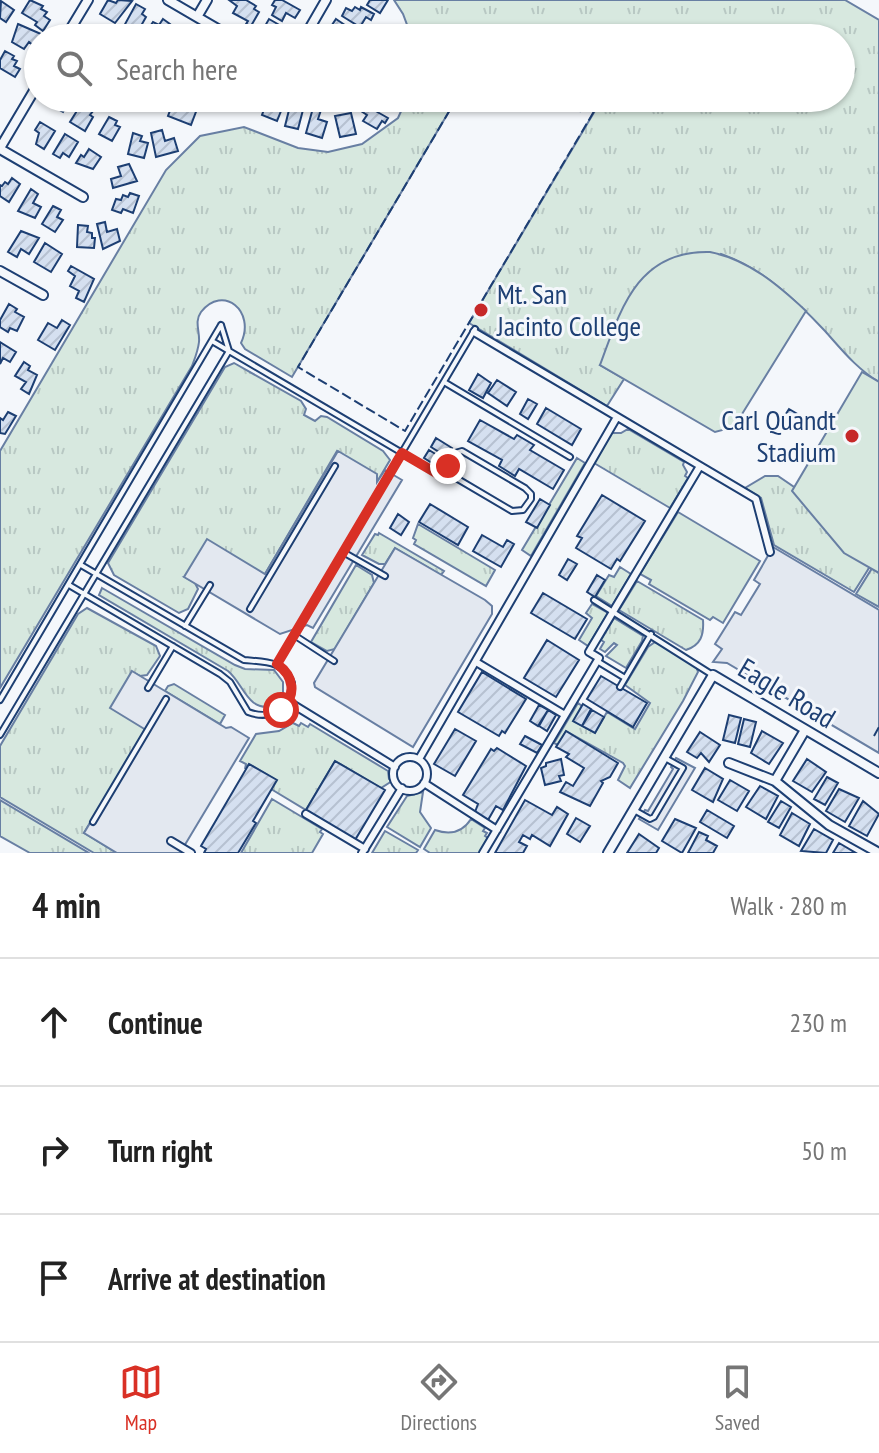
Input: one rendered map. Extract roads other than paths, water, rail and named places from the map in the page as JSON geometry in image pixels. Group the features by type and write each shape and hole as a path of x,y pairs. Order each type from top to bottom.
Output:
{"street":[{"path":"73,24 88,0"},
{"path":"168,0 209,24"},
{"path":"197,17 207,0"},
{"path":"312,24 326,0"},
{"path":"24,108 0,148 83,197"},
{"path":"0,271 43,295"},
{"path":"474,331 756,499 770,552"},
{"path":"419,759 617,417"},
{"path":"483,853 599,658 589,652 700,466"},
{"path":"476,662 565,715"},
{"path":"608,853 713,675"},
{"name":"Eagle Road","path":"713,675 879,773"},
{"path":"289,702 395,767"},
{"path":"775,781 805,730"},
{"path":"402,759 419,759 426,770 424,783 416,789 402,788 393,776 395,767 402,759"},
{"path":"729,763 775,781 829,825 879,853"},
{"path":"424,783 497,830"},
{"path":"306,814 363,851 402,788"},
{"path":"171,841 191,853"}],"lane":[{"path":"0,700 221,325 229,351 0,735"},
{"path":"277,664 474,331"},
{"path":"212,341 402,453 447,477 456,478 512,511 523,510 531,499 525,488 462,451 455,453 448,466 447,477"},
{"path":"444,382 570,457"},
{"path":"250,609 335,466"},
{"path":"343,552 385,576"},
{"path":"69,585 230,682 248,712 273,714 289,702 292,683 286,671 277,664 244,660 81,565"},
{"path":"185,626 210,585"},
{"path":"594,600 713,675"},
{"path":"620,687 651,634"},
{"path":"294,635 334,661"},
{"path":"148,688 173,646"},
{"path":"597,661 625,678"},
{"path":"93,822 166,699"},
{"path":"634,810 650,819 654,817 683,768 665,758"}],"place":[{"name":"Mt. San Jacinto College","path":"481,310"},
{"name":"Carl Quandt Stadium","path":"852,436"}]}
